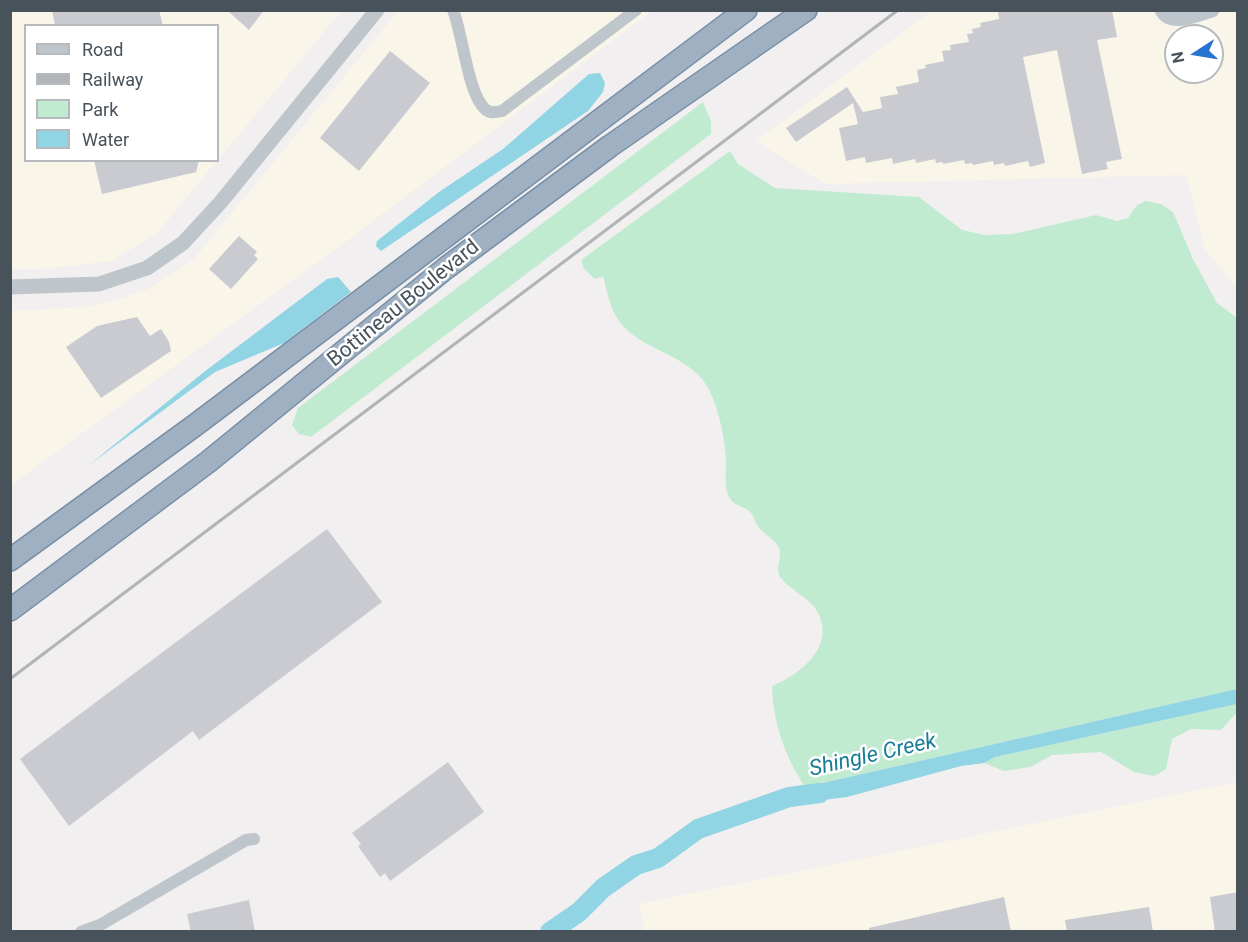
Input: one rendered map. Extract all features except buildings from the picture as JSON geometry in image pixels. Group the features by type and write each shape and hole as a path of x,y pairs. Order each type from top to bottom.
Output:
{"highway":[{"name":"Bottineau Boulevard","path":"10,560 194,426 746,10"},
{"name":"Bottineau Boulevard","path":"10,610 208,462 446,268 609,146 806,10"}],"street":[{"path":"10,287 99,284 147,268 183,243 220,203 377,10"},
{"path":"453,10 460,28 474,94 484,108 491,113 502,111 636,10"},
{"path":"1163,13 1174,20 1212,10"},
{"path":"81,932 100,925 246,840 254,839"}],"shaded area":[{"path":"11,11 341,11 219,159 219,24 24,24 24,162 216,162 156,234 111,261 44,269 11,269"},
{"path":"398,11 652,11 344,243 11,485 10,311 86,307 116,300 149,289 194,259"},
{"path":"931,11 1237,11 1237,288 1205,249 1186,175 825,184 756,141"},
{"path":"1237,782 1237,931 645,932 639,904"}],"green space":[{"path":"703,102 711,121 711,134 311,437 299,434 292,425 298,408"},
{"path":"730,151 738,164 775,188 919,197 962,230 985,235 1013,234 1096,215 1117,221 1128,218 1137,205 1146,201 1161,204 1173,212 1193,259 1217,303 1237,318 1237,689 805,787 781,739 772,686 795,674 814,656 823,633 821,621 815,608 779,575 780,552 777,545 762,531 751,513 734,503 729,496 726,486 726,457 721,427 716,406 702,379 684,363 641,340 623,326 612,309 603,276 595,279 584,269 581,260"},
{"path":"1237,704 1237,712 1221,730 1191,729 1172,739 1166,769 1154,776 1134,772 1101,752 1052,755 1030,767 1004,771 984,763 995,757"}],"water":[{"path":"600,73 605,83 603,92 588,111 381,251 376,246 377,241 439,192 503,149 589,74"},
{"path":"338,277 351,292 284,343 215,372 89,465 204,372 327,279"},
{"path":"1237,689 1237,704 995,757 984,763 961,766 847,797 806,802 789,794 805,787"}],"waterway":[{"name":"Shingle Creek","path":"550,932 579,912 603,888 636,865 658,858 698,829 789,797 820,793"}],"railway":[{"path":"10,679 898,10"}]}
